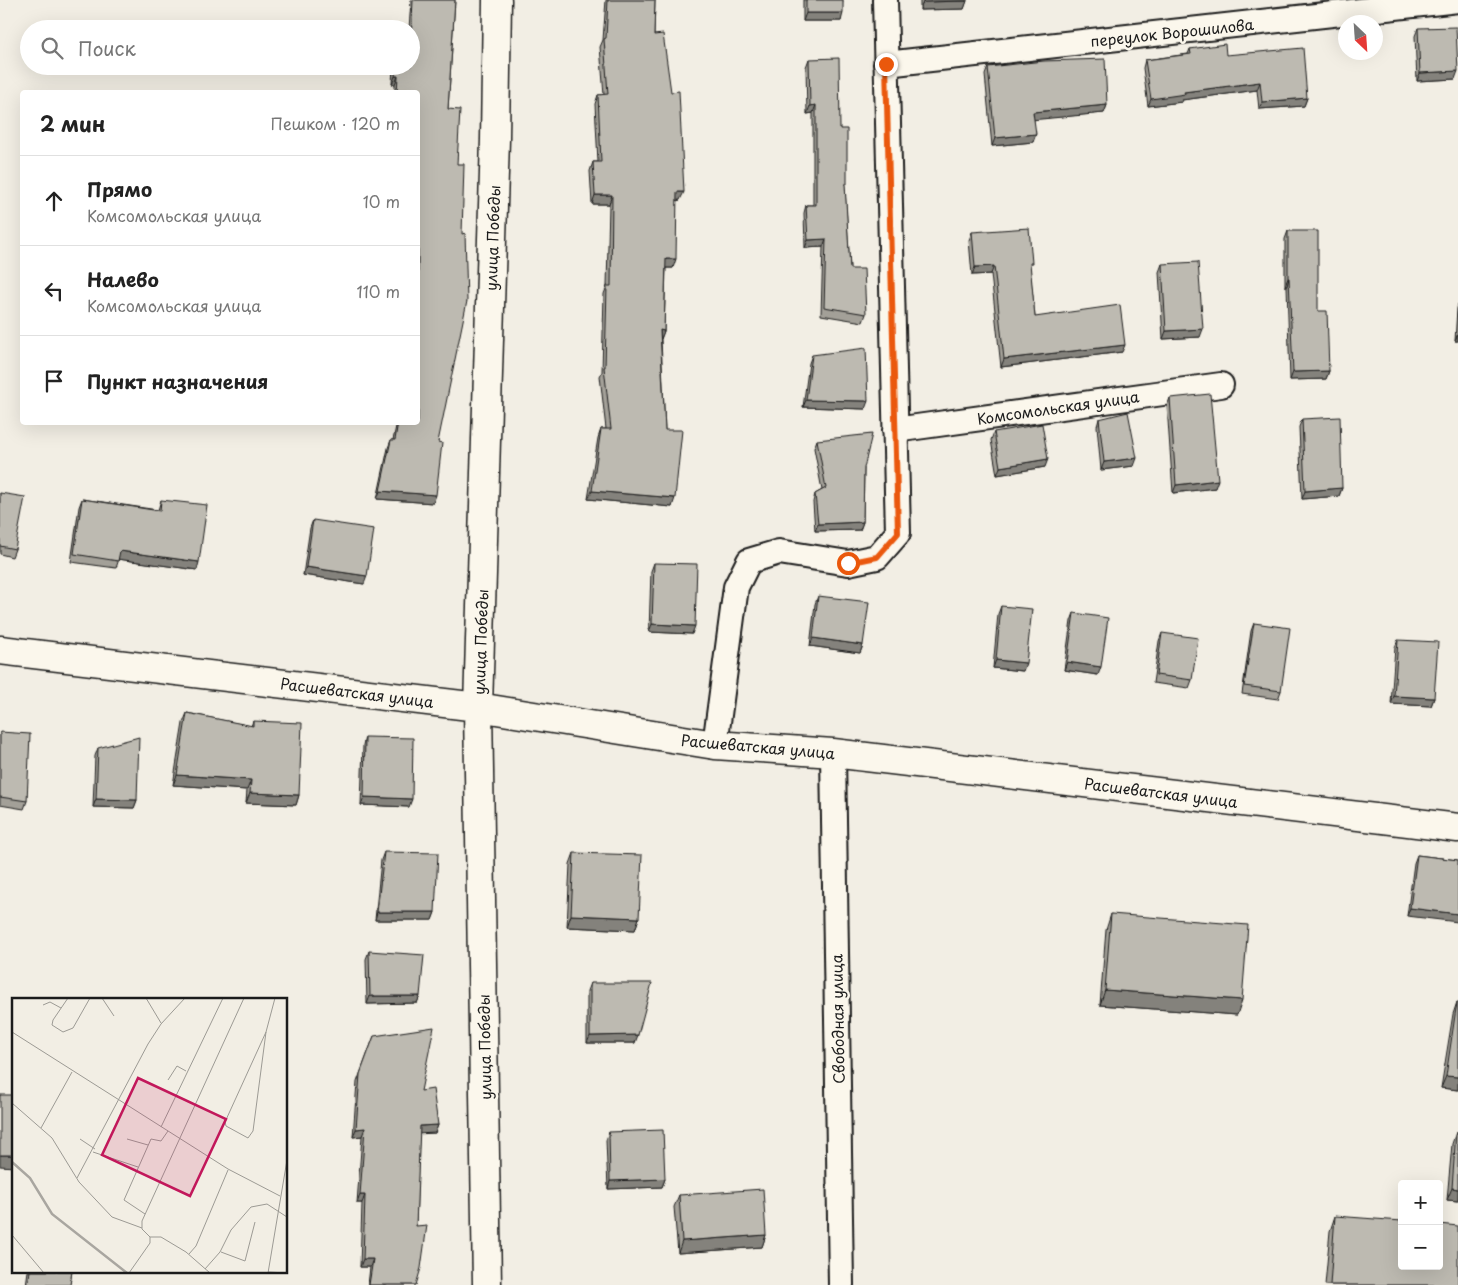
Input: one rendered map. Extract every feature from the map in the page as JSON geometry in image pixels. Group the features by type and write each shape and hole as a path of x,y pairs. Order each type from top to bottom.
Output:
{"street":[{"name":"улица Победы","path":"487,1285 478,707 495,139 497,0"},
{"path":"715,745 736,587 749,561 779,552 848,563 877,557 898,533 885,0"},
{"name":"переулок Ворошилова","path":"886,64 1458,0"},
{"name":"Комсомольская улица","path":"895,430 1221,385"},
{"name":"Расшеватская улица","path":"0,650 478,707 715,745 833,753 1458,828"},
{"name":"Свободная улица","path":"833,753 840,1285"}],"building":[{"path":"413,0 455,0 448,109 460,110 457,164 464,164 462,234 465,233 467,301 438,442 442,443 436,495 380,491 391,440 395,440 398,425 420,425 420,90 397,90 398,76 395,76 420,75 420,20 412,20"},
{"path":"608,0 655,0 654,35 663,34 671,92 679,91 684,192 677,192 676,259 666,259 664,331 660,330 665,430 682,430 675,498 592,491 601,429 611,429 604,367 607,286 611,286 612,195 595,195 593,162 601,162 598,95 608,94 604,39 606,38"},
{"path":"806,0 843,0 843,13 806,13"},
{"path":"923,0 967,0 967,1 923,2"},
{"path":"1456,27 1458,71 1420,73 1418,28"},
{"path":"1225,44 1226,55 1303,48 1307,98 1262,102 1260,82 1184,92 1185,94 1151,99 1145,60 1191,54 1190,49"},
{"path":"839,58 840,129 847,129 847,184 845,184 850,269 864,269 866,314 824,307 826,239 808,240 806,205 816,205 816,105 810,106 809,59"},
{"path":"1105,59 1107,105 1033,112 1036,134 995,138 988,67 1044,61"},
{"path":"1029,228 1035,317 1120,305 1125,345 1004,359 994,266 975,267 972,232"},
{"path":"1288,231 1318,231 1318,311 1327,311 1329,371 1293,372 1288,278"},
{"path":"1198,262 1203,329 1166,331 1162,264"},
{"path":"866,348 868,401 806,400 812,355"},
{"path":"1210,394 1218,480 1176,485 1170,398"},
{"path":"1128,412 1137,458 1104,462 1099,419"},
{"path":"1340,417 1342,488 1305,491 1302,419"},
{"path":"1042,424 1048,459 1000,467 994,432"},
{"path":"872,434 864,468 863,522 818,524 815,494 826,488 817,440"},
{"path":"0,493 25,497 15,549 0,546"},
{"path":"82,499 160,511 161,500 207,505 199,562 120,551 118,561 74,554"},
{"path":"313,520 374,529 367,576 306,567"},
{"path":"654,563 697,564 695,626 652,624"},
{"path":"818,596 869,602 863,645 813,638"},
{"path":"1001,606 1032,609 1026,663 996,660"},
{"path":"1074,613 1108,618 1101,667 1067,662"},
{"path":"1254,623 1290,628 1281,691 1244,686"},
{"path":"1162,633 1198,638 1192,680 1156,675"},
{"path":"1398,640 1438,642 1434,698 1394,696"},
{"path":"187,713 253,726 253,721 302,723 299,795 250,793 251,780 177,775"},
{"path":"0,732 30,734 27,801 0,797"},
{"path":"139,737 137,800 96,799 98,748"},
{"path":"365,737 413,738 412,799 364,797"},
{"path":"384,852 438,853 435,912 377,912"},
{"path":"574,853 642,855 639,918 571,915"},
{"path":"1417,855 1458,860 1458,914 1410,908"},
{"path":"1111,914 1248,925 1242,1000 1105,990"},
{"path":"369,951 424,955 420,996 370,996"},
{"path":"590,983 652,983 638,1035 590,1036"},
{"path":"1458,1002 1458,1077 1446,1076"},
{"path":"434,1027 421,1091 433,1089 438,1125 420,1126 416,1226 427,1225 421,1268 416,1285 369,1285 373,1259 363,1259 365,1195 360,1195 365,1128 356,1129 360,1074 374,1036"},
{"path":"0,1095 12,1095 12,1155 0,1155"},
{"path":"663,1130 665,1179 610,1181 609,1132"},
{"path":"1456,1132 1458,1132 1458,1189 1452,1188"},
{"path":"763,1189 766,1235 682,1241 679,1195"},
{"path":"1335,1216 1398,1221 1398,1270 1443,1270 1443,1224 1458,1226 1458,1285 1330,1285"},
{"path":"30,1272 72,1272 70,1285 28,1285"}],"route":[{"path":"848,563 877,557 898,533 886,64"}]}
